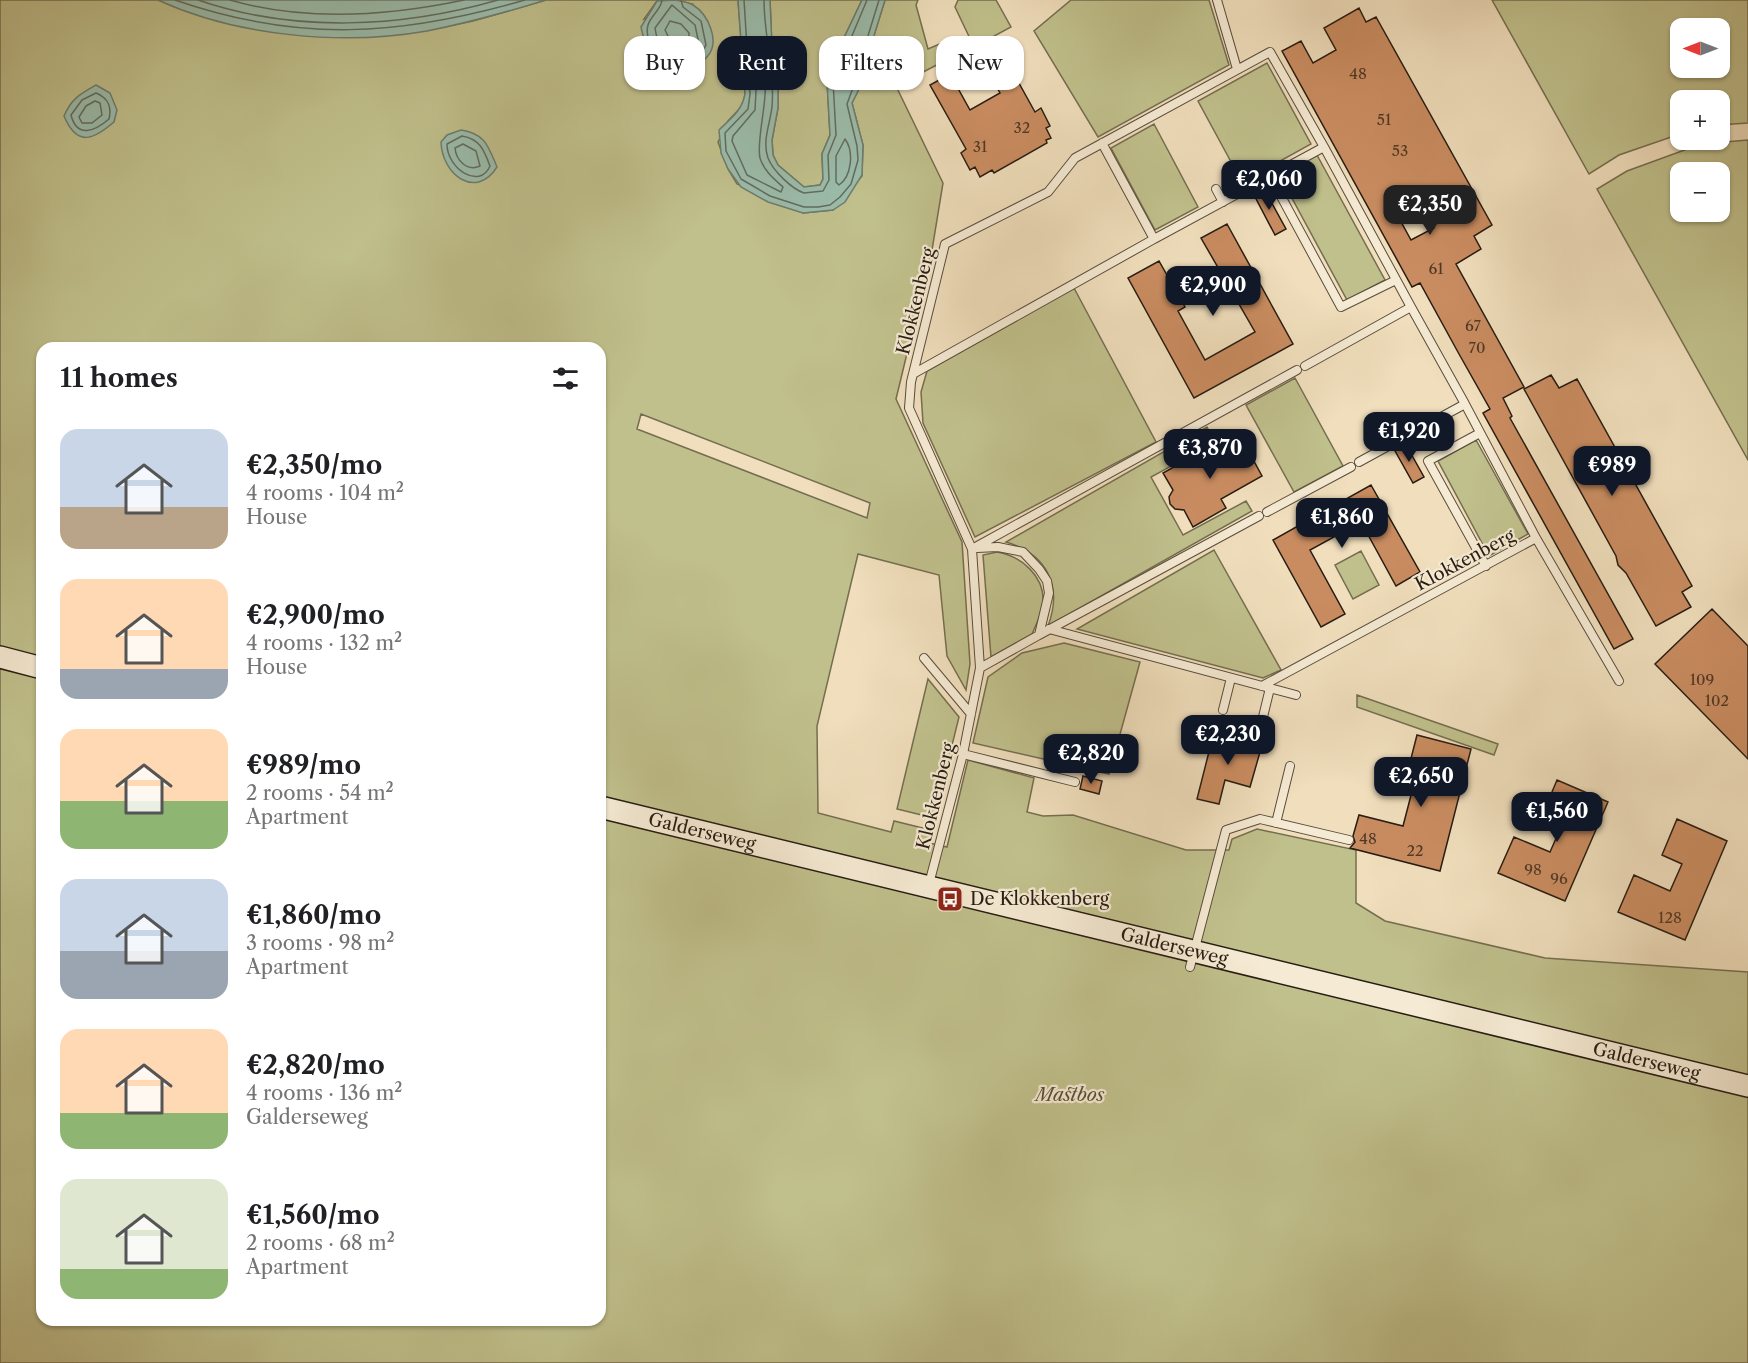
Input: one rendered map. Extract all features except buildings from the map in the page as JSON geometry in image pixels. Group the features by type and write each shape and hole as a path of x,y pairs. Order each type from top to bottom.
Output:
{"street":[{"path":"0,657 36,666"},
{"name":"Galderseweg","path":"606,808 928,886 1192,959 1748,1086"}],"lane":[{"path":"1217,0 1237,69"},
{"name":"Klokkenberg","path":"928,886 963,754 980,668 972,549 909,408 914,374 945,244 1048,192 1075,158 1270,52 1465,404 1536,538 1619,681"},
{"path":"1102,143 1154,239"},
{"name":"Klokkenberg","path":"914,374 1154,239 1324,147"},
{"path":"1270,176 1341,307 1396,280"},
{"path":"1216,189 1223,202"},
{"path":"1305,366 1411,307"},
{"path":"972,549 1297,370"},
{"path":"1359,462 1465,404"},
{"path":"1480,432 1428,462 1486,566"},
{"path":"1267,512 1350,467"},
{"path":"980,668 1259,516"},
{"name":"Klokkenberg","path":"1266,687 1536,538"},
{"path":"972,549 998,547 1023,552 1039,569 1047,581 1049,593 1039,634"},
{"path":"1049,629 1296,695"},
{"path":"924,657 971,714"},
{"path":"1223,710 1232,678"},
{"path":"1262,721 1266,687"},
{"path":"963,754 1075,782"},
{"path":"1276,823 1290,766"},
{"path":"1192,959 1226,830 1260,819 1349,840"}],"green space":[{"name":"Mastbos","path":"0,0 158,0 243,27 321,36 424,31 473,21 546,0 662,0 657,1 644,19 692,4 675,0 738,0 741,36 717,36 717,90 745,90 743,105 728,121 718,142 728,169 737,184 803,213 833,210 862,176 863,145 852,103 858,90 898,90 943,183 932,250 896,399 962,542 970,664 966,690 947,656 939,575 858,554 817,726 818,813 891,832 894,821 931,830 929,843 947,847 968,760 1034,778 1027,812 1043,816 1073,815 1186,850 1229,850 1232,839 1257,829 1356,850 1356,903 1385,921 1545,958 1748,972 1748,1363 0,1363","holes":["641,414 870,503 867,518 637,429"]},
{"path":"770,0 862,0 845,36 819,36 819,90 828,90 830,135 822,154 823,179 820,185 804,187 778,165 773,155 772,140 778,108 778,90 807,90 807,36 772,36"},
{"name":"Mastbos","path":"885,0 918,0 916,5 928,49 936,46 936,65 924,72 924,36 874,36"},
{"path":"958,0 996,0 1011,27 994,36 969,36 955,7"},
{"path":"1071,0 1209,0 1229,65 1098,137 1034,31"},
{"path":"1492,0 1748,0 1748,123 1730,124 1730,90 1670,90 1670,137 1619,155 1589,174"},
{"path":"1267,63 1311,144 1242,182 1198,101"},
{"path":"1154,124 1198,207 1155,230 1111,148"},
{"path":"1748,140 1748,460 1597,189 1627,171 1685,150 1730,150 1730,142"},
{"path":"1317,155 1385,280 1347,300 1280,176"},
{"path":"1074,288 1156,442 975,537 923,423 921,392 927,371"},
{"path":"1295,378 1343,466 1294,492 1246,405"},
{"path":"1207,427 1215,442 1151,477 1183,535 1246,501 1252,511 1048,626 1054,598 1048,574 1032,555 1006,542"},
{"path":"1476,440 1528,534 1489,556 1438,461"},
{"path":"1214,550 1281,670 1263,678 1077,629"},
{"path":"1361,551 1379,585 1353,599 1335,565"},
{"path":"997,552 1015,558 1030,569 1040,584 1043,603 1032,634 991,657 983,555"},
{"path":"1064,643 1140,662 1109,774 973,743 988,677 1022,653"},
{"path":"928,679 959,717 934,818 897,809"},
{"path":"1357,695 1498,744 1494,755 1357,707"}],"water":[{"path":"158,0 546,0 427,31 360,38 290,35 255,30 188,12"},
{"path":"738,0 770,0 772,36 741,36"},
{"path":"862,0 885,0 874,36 845,36"},
{"path":"657,1 686,2 698,9 708,21 713,36 711,51 707,57 705,59 705,36 644,36 641,27"},
{"path":"96,85 110,93 117,110 114,122 92,136 80,136 74,133 64,116 77,98"},
{"path":"745,90 778,90 778,108 772,140 773,155 778,165 804,187 820,185 823,179 822,154 830,135 828,90 858,90 852,103 863,145 862,175 845,202 833,210 803,213 768,202 741,187 728,169 721,153 719,130 739,110"},
{"path":"461,130 476,135 485,142 497,167 489,177 480,182 461,179 447,164 443,154 441,142 447,135"}],"place":[{"name":"De Klokkenberg","path":"950,899"}]}
